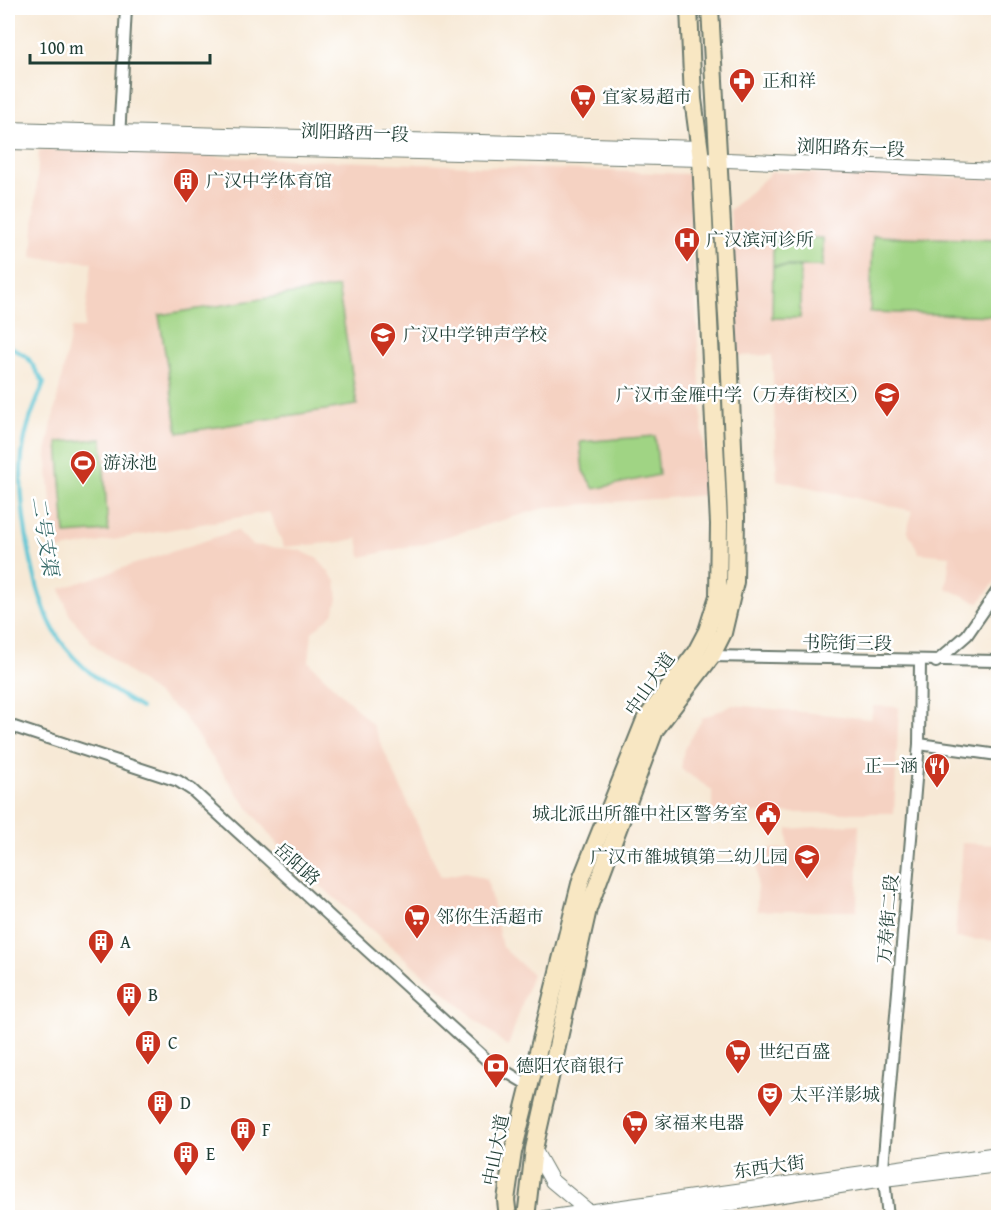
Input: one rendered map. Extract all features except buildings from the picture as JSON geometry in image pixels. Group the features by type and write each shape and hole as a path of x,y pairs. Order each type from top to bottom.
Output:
{"main road":[{"name":"中山大道","path":"526,1218 534,1149 588,909 614,834 655,730 703,654 718,596 720,567 701,153 693,99 689,8"},
{"name":"中山大道","path":"508,1218 507,1200 513,1152 580,880 645,720 723,633 735,571 736,517 720,161 713,98 710,8"}],"street":[{"path":"8,129 119,138 126,8"},
{"name":"浏阳路西一段","path":"8,142 119,138 701,153"},
{"name":"浏阳路东一段","path":"701,153 720,161 999,171"},
{"path":"936,662 968,634 999,590"},
{"name":"书院街三段","path":"703,654 920,662 999,661"},
{"name":"万寿街二段","path":"888,1218 883,1174 919,744 920,662"},
{"name":"岳阳路","path":"8,724 178,782 192,790 488,1061 530,1086"},
{"path":"919,744 999,756"},
{"path":"534,1149 552,1181 588,1211"},
{"name":"东西大街","path":"639,1218 691,1213 883,1174 999,1154"},
{"name":"东西大街","path":"545,1218 883,1174 999,1165"}],"shaded area":[{"name":"广汉中学钟声学校","path":"39,150 689,174 706,495 548,507 421,544 361,557 358,538 341,542 284,547 269,512 56,550 46,452 72,328 84,328 92,262 32,258"},
{"name":"广汉市金雁中学（万寿街校区）","path":"772,172 998,179 998,578 979,603 946,588 950,556 919,553 907,530 913,511 777,480 772,355 737,356 730,210"},
{"path":"237,530 252,545 299,550 318,559 336,581 338,599 333,614 312,632 309,662 372,724 441,877 466,872 487,879 502,947 532,974 508,1047 288,858 239,796 182,714 92,643 69,614 60,589"},
{"path":"733,705 871,719 873,706 899,707 894,813 712,813 712,790 681,769 684,749 703,718"},
{"name":"广汉市雒城镇第二幼儿园","path":"859,824 857,911 757,911 757,849 788,849 788,829"},
{"path":"962,843 998,845 998,941 955,938"}],"green space":[{"path":"873,236 998,240 998,316 870,312"},
{"path":"773,238 823,238 823,266 773,266"},
{"path":"773,267 800,267 800,318 772,318"},
{"path":"338,287 357,405 178,433 159,315"},
{"path":"655,436 659,475 594,489 583,471 580,442"},
{"name":"游泳池","path":"102,439 108,531 65,534 58,442"}],"waterway":[{"name":"二号支渠","path":"8,345 28,358 44,383 26,432 21,469 28,546 49,620 66,648 85,668 141,708"}],"place":[{"name":"正和祥","path":"742,104"},
{"name":"宜家易超市","path":"583,120"},
{"name":"广汉中学体育馆","path":"186,204"},
{"name":"广汉滨河诊所","path":"687,263"},
{"name":"广汉中学钟声学校","path":"383,358"},
{"name":"广汉市金雁中学（万寿街校区）","path":"887,418"},
{"name":"游泳池","path":"83,486"},
{"name":"正一涵","path":"937,789"},
{"name":"城北派出所雒中社区警务室","path":"768,837"},
{"name":"广汉市雒城镇第二幼儿园","path":"807,880"},
{"name":"邻你生活超市","path":"417,940"},
{"name":"A","path":"101,965"},
{"name":"B","path":"129,1018"},
{"name":"C","path":"148,1066"},
{"name":"世纪百盛","path":"738,1075"},
{"name":"德阳农商银行","path":"496,1089"},
{"name":"太平洋影城","path":"770,1118"},
{"name":"D","path":"160,1126"},
{"name":"家福来电器","path":"635,1146"},
{"name":"F","path":"243,1153"},
{"name":"E","path":"186,1177"}]}
